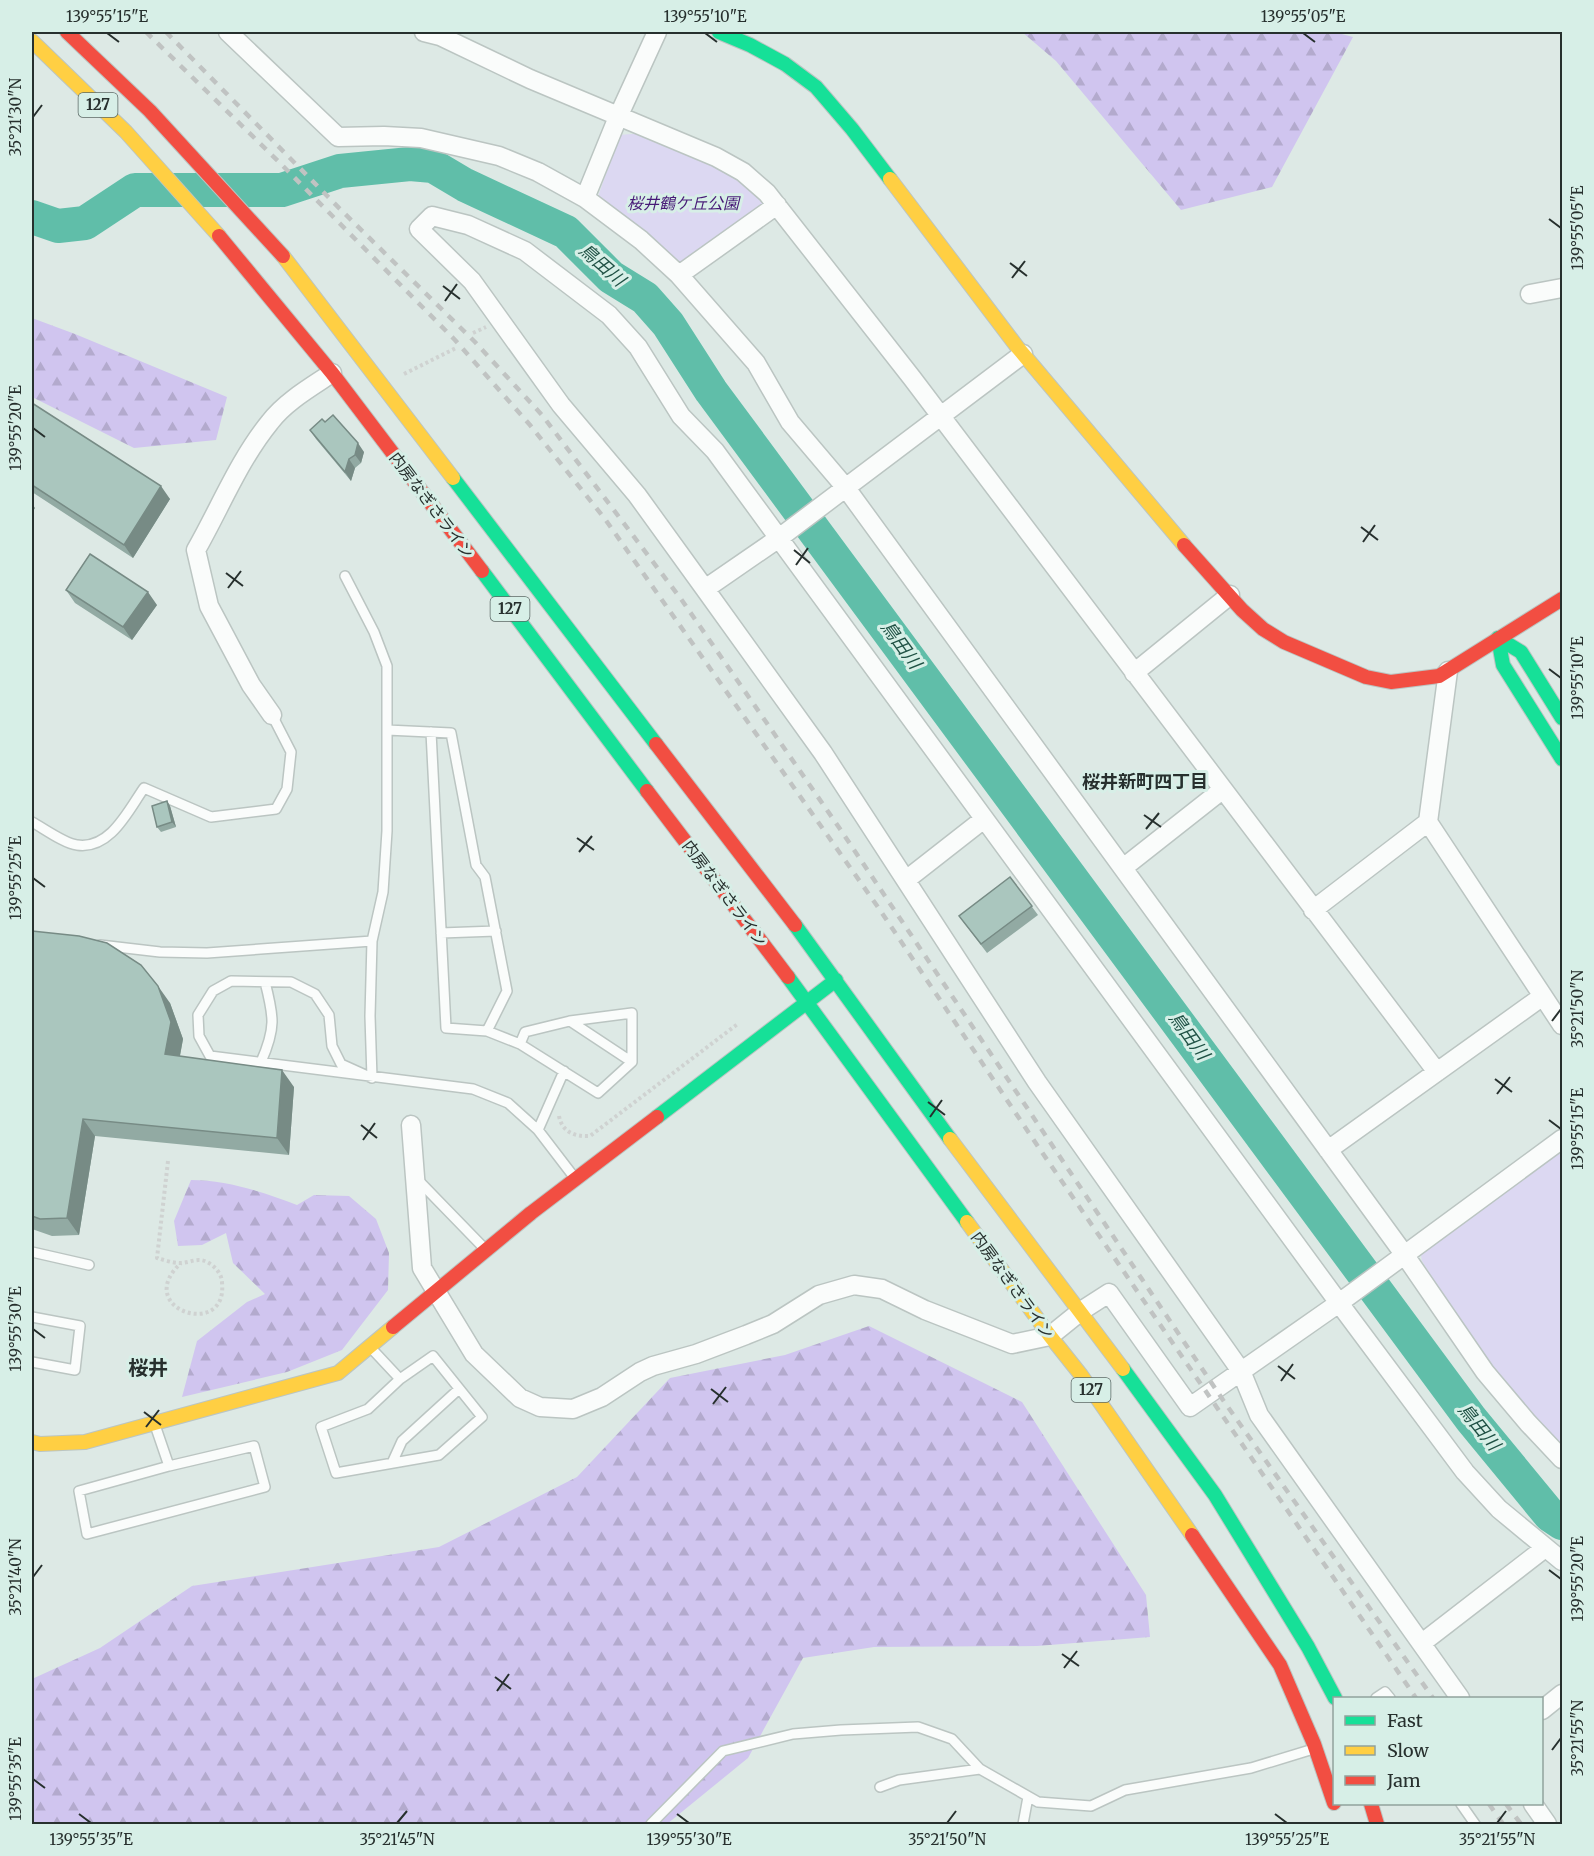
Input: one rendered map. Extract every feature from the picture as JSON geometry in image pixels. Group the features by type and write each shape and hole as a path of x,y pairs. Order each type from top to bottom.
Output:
{"main road":[{"name":"内房なぎさライン","path":"67,32 150,111 286,261 836,980 914,1092 1081,1311 1215,1495 1308,1647 1334,1697"},
{"path":"719,32 750,45 785,64 816,87 852,129 1023,354 1230,595 1263,629 1284,642 1366,677 1391,682 1439,676 1563,599"},
{"name":"内房なぎさライン","path":"32,41 126,132 206,221 332,373 806,1001 1050,1336 1081,1375 1178,1513 1280,1665 1316,1748 1333,1799"},
{"path":"1498,638 1521,652 1563,718"},
{"path":"1498,638 1503,665 1563,759"},
{"path":"32,1442 40,1444 85,1442 338,1373 575,1179 836,980"},
{"path":"1372,1805 1377,1824"}],"street":[{"path":"228,32 338,137 421,138 499,156 538,172 585,198 641,240 679,275 756,363 790,422 1123,868 1328,1150 1398,1258 1485,1372 1563,1460"},
{"path":"424,32 440,36 530,79 716,156 743,172 767,193 941,416 1437,1072"},
{"path":"585,198 618,117 657,32"},
{"path":"679,275 777,205"},
{"path":"1459,1697 1259,1415 1241,1371 1037,1082 823,753 637,495 561,405 472,280 419,228 432,216 468,225 525,251 609,315 638,347 681,416 716,450 782,535 984,819 1465,1472 1499,1509 1563,1561"},
{"path":"1530,294 1563,288"},
{"path":"705,589 842,491 1023,354"},
{"path":"273,715 251,685 209,606 196,550 245,459 271,420 332,373"},
{"path":"1134,673 1230,595"},
{"path":"1448,671 1428,822 1563,1025"},
{"path":"1123,868 1222,790"},
{"path":"906,880 984,819"},
{"path":"1313,910 1428,822"},
{"path":"1328,1150 1543,996"},
{"path":"411,1125 422,1268 435,1292 474,1354 520,1398 540,1407 573,1409 602,1397 652,1366 696,1354 746,1335 773,1324 819,1295 854,1285 882,1289 925,1310 1012,1344 1050,1336 1081,1311 1109,1293 1190,1407 1339,1303 1563,1139"},
{"path":"1422,1643 1545,1548"},
{"path":"1543,1709 1563,1694"},
{"path":"1534,1805 1547,1824"}],"lane":[{"path":"345,576 374,632 387,666 387,831 383,892 372,941 370,1016 372,1078"},
{"path":"32,822 75,846 95,846 117,828 144,788 211,817 276,809 287,789 291,752 273,715"},
{"path":"387,730 450,733 476,865 485,877 507,991 487,1030"},
{"path":"431,732 446,1028 487,1030 520,1044 598,1093 632,1062 632,1013 570,1021 525,1032 520,1044"},
{"path":"441,933 496,930"},
{"path":"90,944 160,952 207,953 372,941"},
{"path":"372,1078 341,1064 332,1046 329,1015 315,994 291,982 231,981 213,991 198,1015 199,1036 210,1056 372,1078 473,1089 508,1103 538,1130 575,1179"},
{"path":"261,1062 271,1038 273,1014 266,982"},
{"path":"570,1021 632,1062"},
{"path":"538,1130 564,1071"},
{"path":"416,1178 486,1250"},
{"path":"32,1252 89,1265"},
{"path":"32,1317 80,1326 75,1370 32,1362"},
{"path":"369,1347 400,1379"},
{"path":"433,1356 482,1417 439,1455 336,1473 321,1427 368,1409 400,1379 433,1356"},
{"path":"392,1463 402,1442 459,1389"},
{"path":"154,1423 169,1466"},
{"path":"254,1446 265,1487 87,1534 79,1491 169,1466 254,1446"},
{"path":"1378,1697 1385,1692 1389,1697"},
{"path":"651,1824 723,1750 793,1734 918,1727 952,1739 980,1769 1038,1802 1091,1806 1125,1790 1251,1768 1316,1748"},
{"path":"880,1788 899,1780 980,1769"},
{"path":"1023,1824 1029,1797"},
{"path":"1462,1805 1475,1824"}],"path":[{"path":"400,376 456,348"},
{"path":"560,1109 559,1119 563,1127 571,1134 582,1137 590,1136 746,1018"},
{"path":"168,1161 157,1258 181,1263 193,1259 205,1261 216,1268 222,1278 223,1291 219,1303 210,1311 198,1315 185,1314 168,1296 167,1283 172,1271 181,1263"}],"green space":[{"path":"1022,32 1334,32 1353,37 1272,187 1181,210 1056,61"},
{"name":"桜井鶴ケ丘公園","path":"644,133 739,174 767,206 686,266 597,200 619,135"},
{"path":"32,318 227,397 216,440 134,448 32,397"},
{"path":"1562,1151 1562,1450 1487,1367 1422,1261 1421,1255"},
{"path":"191,1180 218,1182 245,1188 297,1205 314,1195 349,1196 376,1219 389,1253 388,1290 342,1350 287,1372 182,1397 197,1341 247,1302 265,1294 233,1263 226,1233 202,1245 178,1246 174,1221"},
{"path":"869,1326 1022,1402 1146,1595 1150,1637 1037,1646 874,1647 803,1658 748,1758 667,1824 32,1824 32,1679 100,1648 192,1586 439,1547 577,1477 670,1378 785,1355"}],"building":[{"path":"32,403 161,486 124,545 32,485"},
{"path":"333,415 358,443 355,455 349,459 345,472 310,430 322,419 325,422"},
{"path":"90,554 148,592 123,627 66,590"},
{"path":"167,801 172,822 157,827 152,806"},
{"path":"1010,877 1032,906 981,944 959,916"},
{"path":"32,931 79,936 107,943 141,965 158,986 171,1022 165,1054 282,1070 277,1138 83,1119 67,1218 40,1219 32,1216"}],"waterway":[{"name":"鳥田川","path":"32,217 58,226 85,223 135,190 282,190 340,171 410,164 433,166 465,185 566,232 611,277 645,298 668,324 711,391 1471,1419 1550,1515 1562,1523"}],"railway":[{"path":"146,32 279,162 455,340 530,425 605,519 880,910 1037,1145 1415,1697"},
{"path":"166,32 475,342 542,415 681,599 838,826 1223,1400 1432,1697"},
{"path":"1490,1805 1503,1824"},
{"path":"1507,1805 1521,1824"}],"traffic: fast":[{"path":"719,32 750,45 785,64 816,87 890,179"},
{"path":"453,478 656,744"},
{"path":"482,571 647,791"},
{"path":"1498,638 1503,665 1562,759"},
{"path":"1498,638 1521,652 1562,718"},
{"path":"795,925 950,1139"},
{"path":"788,977 967,1222"},
{"path":"657,1117 836,980"},
{"path":"1123,1369 1215,1495 1308,1647 1334,1697"}],"traffic: slow":[{"path":"32,41 126,132 219,236"},
{"path":"890,179 1018,348 1184,545"},
{"path":"283,256 453,478"},
{"path":"950,1139 1123,1369"},
{"path":"967,1222 1081,1375 1192,1535"},
{"path":"32,1442 40,1444 85,1442 338,1373 393,1327"}],"traffic: jam":[{"path":"67,32 150,111 283,256"},
{"path":"219,236 332,373 482,571"},
{"path":"1184,545 1242,610 1263,629 1284,642 1366,677 1391,682 1439,676 1562,599"},
{"path":"656,744 795,925"},
{"path":"647,791 788,977"},
{"path":"393,1327 531,1213 657,1117"},
{"path":"1192,1535 1280,1665 1314,1744 1333,1800"},
{"path":"1371,1805 1377,1824"}],"district":[{"name":"桜井新町四丁目","path":"1145,782"},
{"name":"桜井","path":"148,1368"}]}
